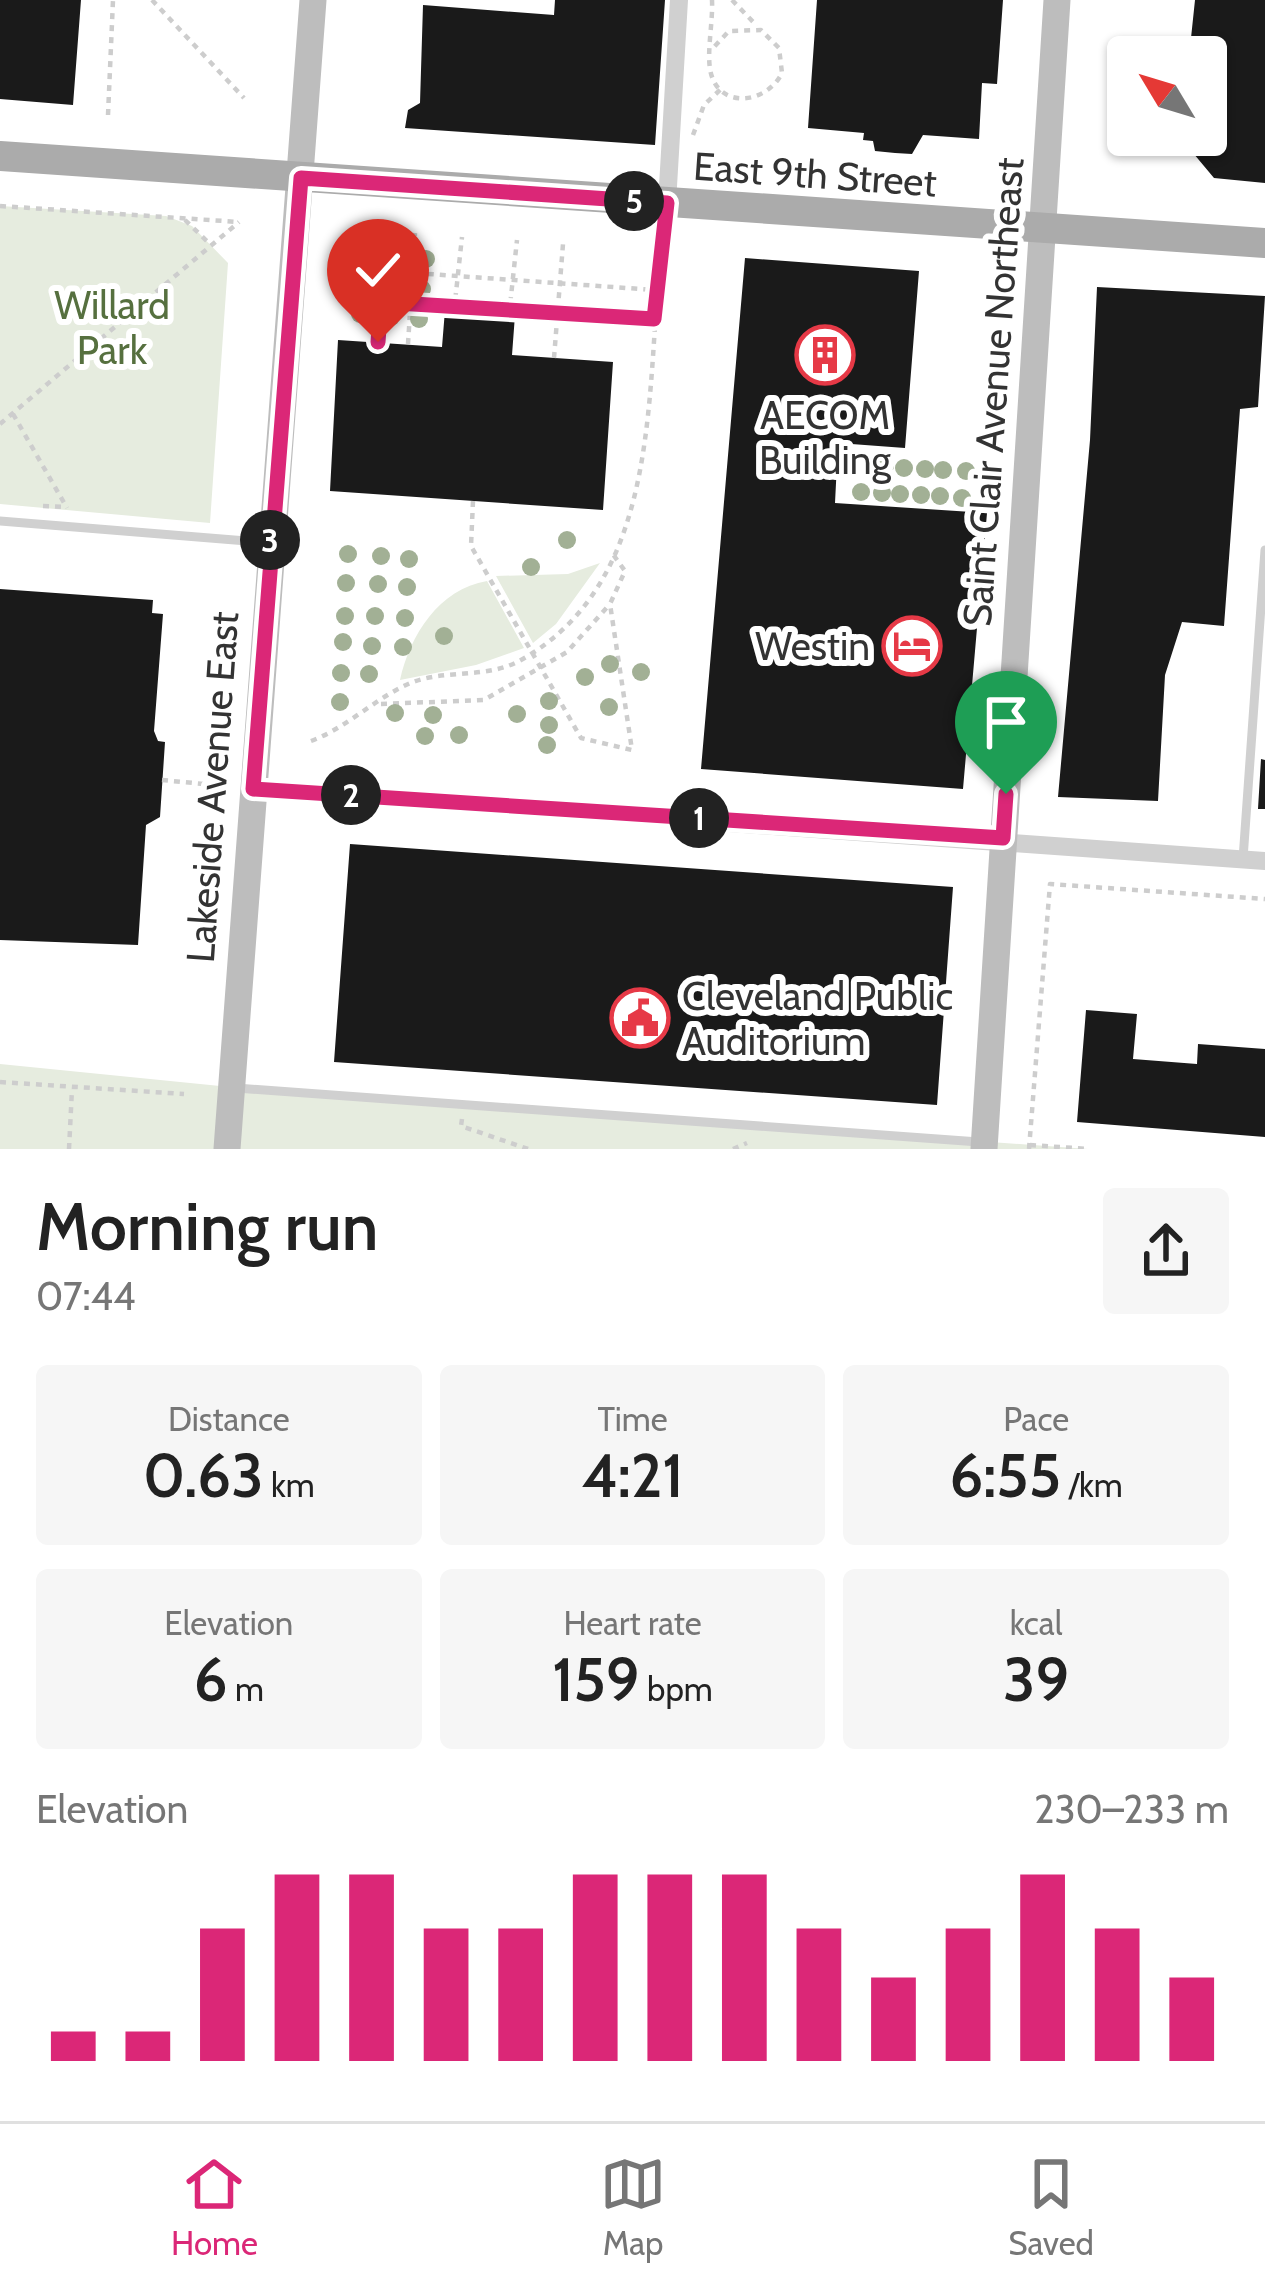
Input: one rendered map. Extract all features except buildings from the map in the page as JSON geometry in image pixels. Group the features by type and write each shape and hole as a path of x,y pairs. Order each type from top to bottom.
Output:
{"main road":[{"name":"East 9th Street","path":"0,157 1265,243"}],"street":[{"name":"Lakeside Avenue East","path":"226,1149 313,0"},
{"path":"667,203 679,0"},
{"name":"Saint Clair Avenue Northeast","path":"984,1146 1058,0"},
{"path":"253,789 1003,838 1265,860"}],"lane":[{"path":"0,521 270,543"},
{"path":"1244,859 1265,550"},
{"path":"230,1087 984,1146"}],"path":[{"path":"108,115 113,0"},
{"path":"152,0 244,98"},
{"path":"712,0 710,69 721,89 743,100 756,99 776,84 783,60 772,37 732,0"},
{"path":"713,47 729,31 761,30"},
{"path":"692,154 704,105 721,89"},
{"path":"311,741 424,679 496,668 533,652 576,613 612,553 642,477 667,203"},
{"path":"0,206 239,222 0,424"},
{"path":"181,218 211,245"},
{"path":"378,342 385,231"},
{"path":"408,344 415,233"},
{"path":"454,309 463,237"},
{"path":"509,313 518,241"},
{"path":"554,358 562,244"},
{"path":"344,268 656,290"},
{"path":"341,300 654,319"},
{"path":"13,414 67,508"},
{"path":"473,501 471,546 580,738 632,750 610,604"},
{"path":"375,705 437,698 478,702 541,668 574,646 610,604 625,578 622,562 612,553"},
{"path":"162,779 204,784"},
{"path":"1088,1149 1030,1147 1050,884 1265,899"},
{"path":"0,1082 184,1094"},
{"path":"69,1149 72,1086"},
{"path":"464,1104 461,1126 528,1149"}],"green space":[{"name":"Willard Park","path":"0,206 166,216 192,226 228,263 210,523 0,504"},
{"path":"600,563 556,624 533,643 496,576 568,574"},
{"path":"487,581 524,648 476,665 400,680 411,647 429,617 455,594"},
{"path":"0,1064 230,1087 1088,1149 0,1149"}],"place":[{"name":"AECOM Building","path":"825,355"},
{"name":"Westin","path":"912,646"},
{"name":"Cleveland Public Auditorium","path":"640,1018"}],"route":[{"path":"378,342 381,302 654,319 667,203 301,178 253,789 1003,838 1006,794"}]}
